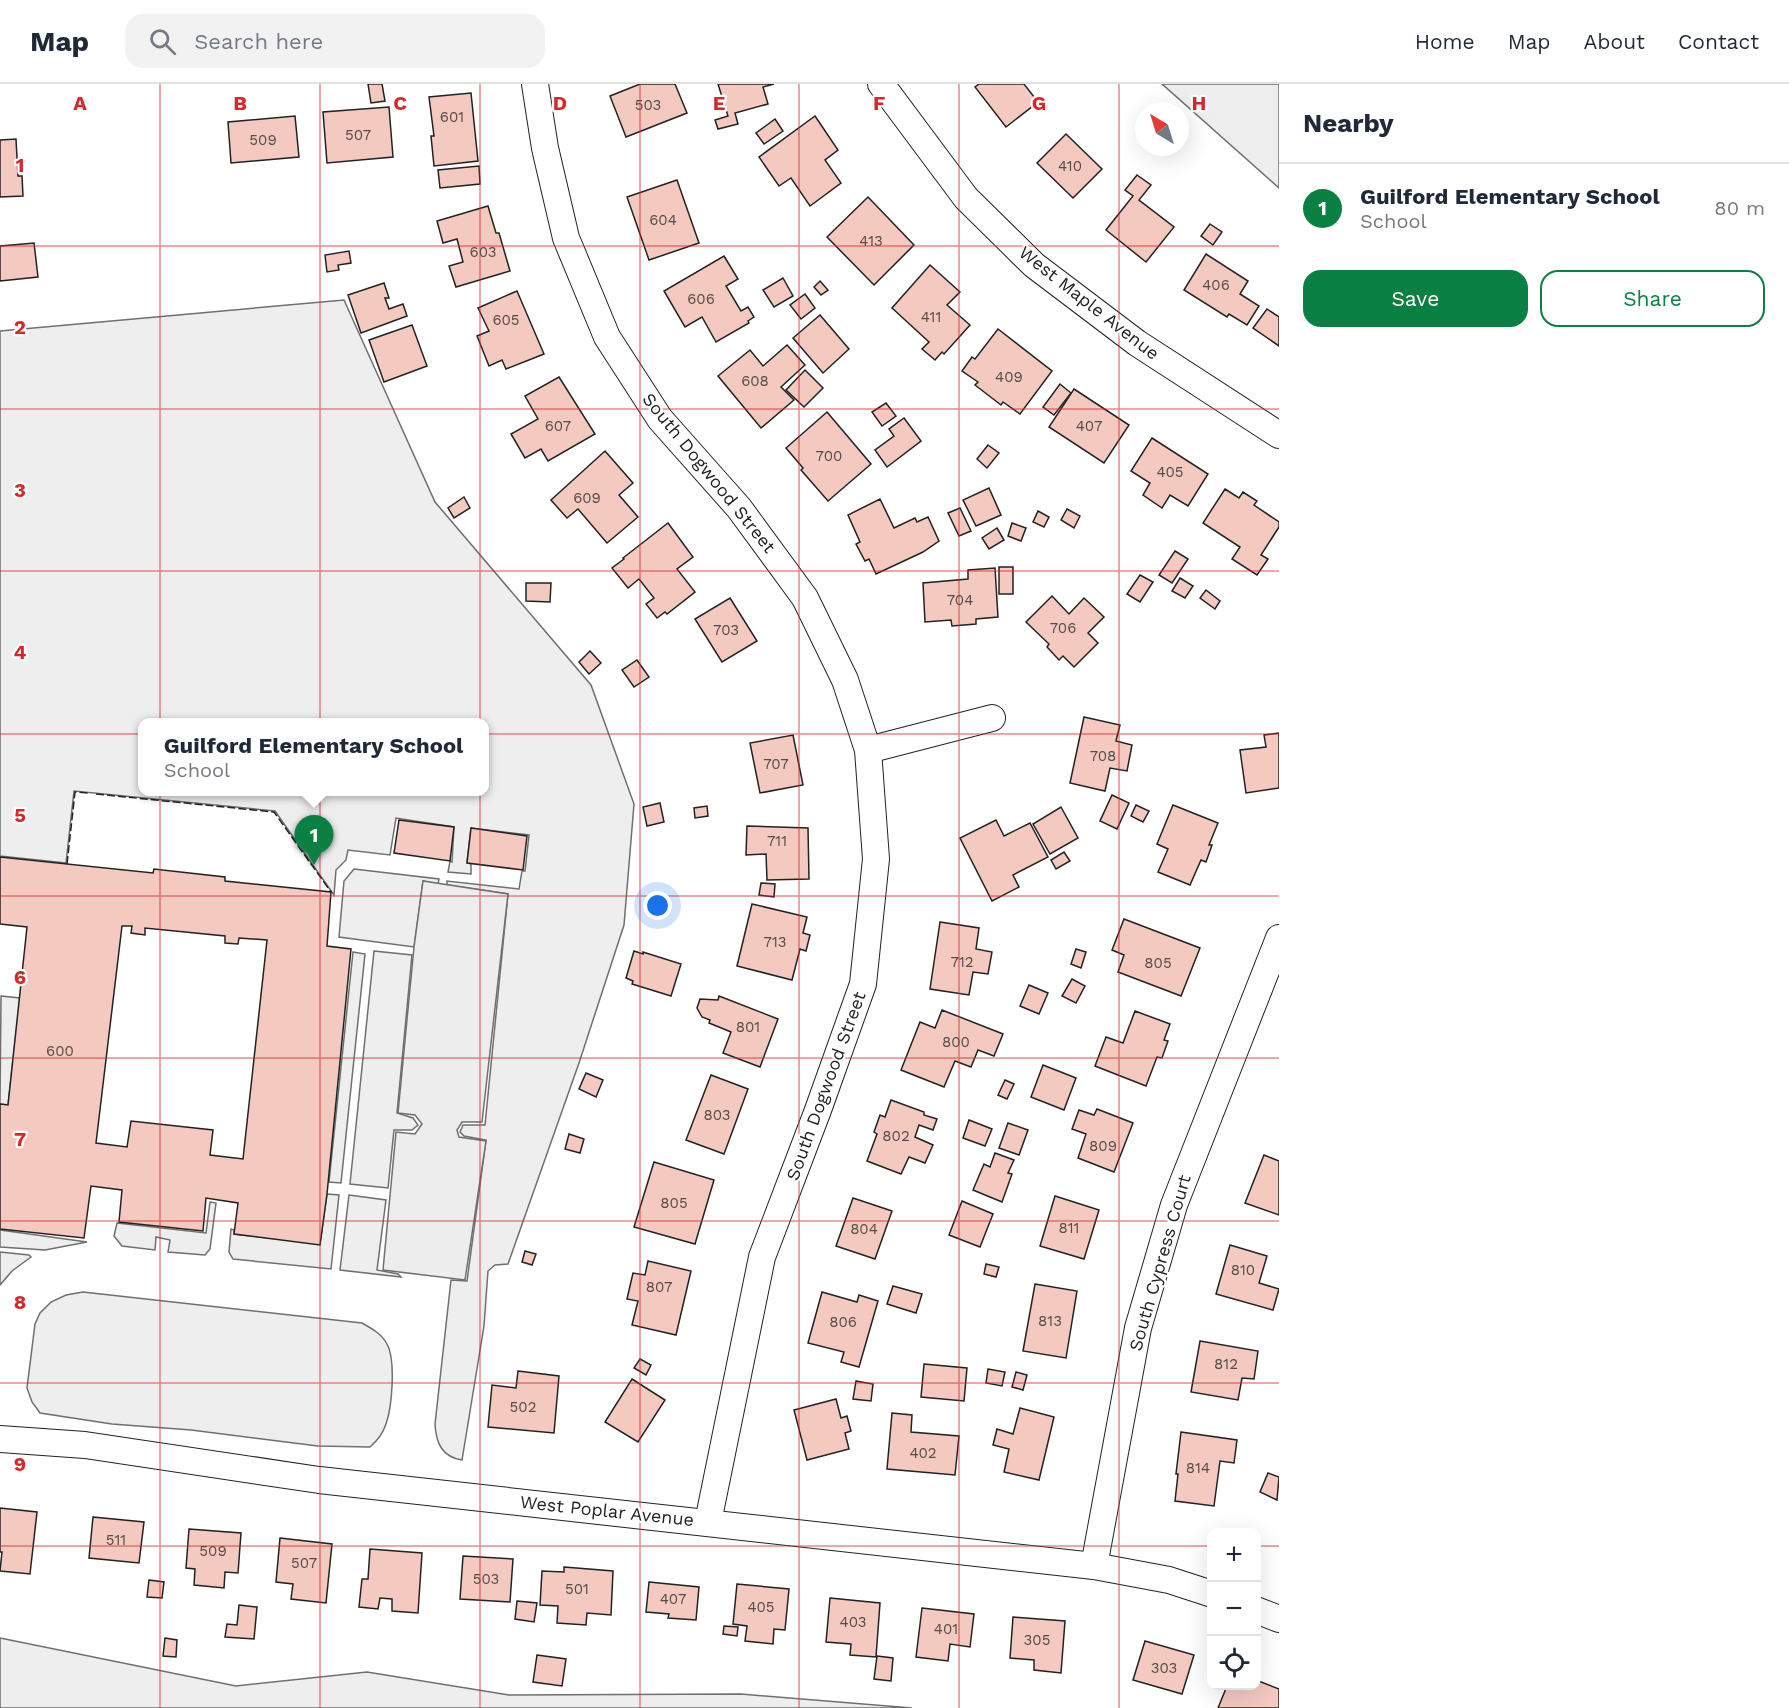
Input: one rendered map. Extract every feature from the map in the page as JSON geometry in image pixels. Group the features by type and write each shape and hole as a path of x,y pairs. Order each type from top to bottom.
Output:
{"street":[{"name":"South Dogwood Street","path":"535,84 545,148 566,238 607,337 660,419 739,508 805,598 845,680 868,750 876,860 863,984 762,1257 708,1522"},
{"name":"West Maple Avenue","path":"881,84 966,198 1034,265 1137,343 1279,435"},
{"path":"868,750 992,718"},
{"name":"South Cypress Court","path":"1094,1566 1138,1328 1164,1238 1174,1205 1279,938"},
{"name":"West Poplar Avenue","path":"0,1439 85,1445 341,1483 1094,1566 1169,1580 1207,1592"},
{"path":"1261,1612 1279,1619"}],"shaded area":[{"path":"1162,84 1279,84 1279,188 1189,108 1189,102 1182,102"},
{"path":"344,300 435,502 591,685 634,804 624,925 579,1063 508,1264 495,1265 488,1271 484,1326 462,1460 449,1456 441,1448 435,1424 451,1280 467,1281 486,1140 464,1136 460,1132 463,1125 485,1125 508,894 447,885 447,881 519,889 522,871 525,871 529,835 471,828 467,862 471,864 471,874 448,872 450,861 452,862 454,827 396,818 390,855 348,850 346,860 336,870 334,895 275,811 74,791 66,863 0,856 0,331"},
{"path":"354,869 439,879 438,884 423,881 414,947 339,937 344,881"},
{"path":"423,881 508,894 482,1122 462,1122 457,1130 459,1137 486,1141 465,1280 383,1270 396,1132 415,1134 422,1124 415,1115 398,1113 414,947"},
{"path":"374,951 412,955 397,1113 413,1118 418,1125 412,1130 394,1130 388,1188 350,1184"},
{"path":"353,952 365,954 341,1183 329,1182"},
{"path":"1,996 20,998 8,1105 0,1104"},
{"path":"327,1194 339,1195 331,1269 233,1259 229,1252 231,1229 234,1230 234,1234 320,1244"},
{"path":"349,1195 386,1200 377,1270 398,1274 401,1277 340,1270"},
{"path":"210,1202 216,1203 210,1249 205,1255 168,1252 170,1240 156,1237 155,1250 122,1246 114,1236 117,1223 206,1233"},
{"path":"0,1230 87,1242 45,1250 0,1247"},
{"path":"0,1252 31,1257 12,1271 0,1285"},
{"path":"83,1292 362,1323 382,1337 390,1351 392,1384 385,1427 380,1437 370,1447 318,1446 191,1430 112,1424 40,1413 32,1402 27,1388 35,1324 40,1313 51,1302 66,1295"},
{"path":"0,1638 236,1686 367,1672 509,1695 741,1694 912,1708 0,1708"}],"building":[{"path":"368,84 382,84 385,101 371,103"},
{"path":"640,84 675,84 687,113 626,137 610,96"},
{"path":"718,84 774,84 763,87 768,104 735,113 738,124 718,129 715,120 728,116"},
{"path":"979,84 1024,84 1038,102 1006,127 975,87"},
{"path":"471,93 478,161 434,166 431,136 434,136 429,97"},
{"path":"389,107 393,157 327,163 323,112"},
{"path":"295,116 299,157 231,163 228,122"},
{"path":"815,116 838,150 825,160 841,183 810,206 791,178 779,186 759,157"},
{"path":"775,119 783,131 764,144 756,133"},
{"path":"1066,134 1102,169 1073,198 1037,163"},
{"path":"16,139 18,176 22,176 23,196 0,197 0,140"},
{"path":"479,166 480,184 440,188 438,170"},
{"path":"1137,175 1151,185 1139,200 1174,227 1146,262 1106,230 1133,196 1125,190"},
{"path":"677,180 699,243 649,260 627,197"},
{"path":"868,197 914,245 874,285 827,237"},
{"path":"488,206 510,271 456,287 449,266 463,262 457,239 443,243 437,221"},
{"path":"1210,224 1222,232 1213,245 1201,236"},
{"path":"34,243 38,277 0,281 0,246"},
{"path":"349,251 351,263 338,265 339,270 327,272 325,255"},
{"path":"1206,254 1248,281 1240,294 1259,306 1247,325 1229,314 1227,317 1184,290"},
{"path":"724,256 738,279 726,286 741,311 748,307 754,317 748,321 749,323 716,342 702,317 685,327 664,291"},
{"path":"930,265 960,292 947,305 970,325 944,354 942,352 935,360 922,349 929,342 892,308"},
{"path":"783,278 793,296 774,307 763,290"},
{"path":"820,281 828,290 821,295 814,287"},
{"path":"384,283 389,298 385,298 389,309 403,304 407,316 361,333 348,295"},
{"path":"517,291 544,354 506,369 502,360 489,366 477,336 489,331 478,308"},
{"path":"805,294 815,308 801,319 790,305"},
{"path":"1267,309 1279,317 1279,346 1253,328"},
{"path":"820,315 849,349 823,373 793,338"},
{"path":"412,325 427,366 384,382 369,340"},
{"path":"998,329 1052,371 1020,414 1003,402 1001,405 975,385 978,382 962,371 972,357 975,359"},
{"path":"787,345 805,365 781,387 794,400 761,428 718,376 750,350 763,366"},
{"path":"805,370 823,388 804,407 786,390"},
{"path":"559,377 595,434 548,461 541,449 525,458 511,434 538,419 525,396"},
{"path":"1060,384 1071,393 1054,415 1043,407"},
{"path":"1074,389 1129,425 1104,463 1049,427"},
{"path":"886,403 896,416 882,426 872,412"},
{"path":"827,412 871,464 828,501 801,470 803,468 786,448"},
{"path":"904,418 921,441 887,467 875,450 894,436 889,429"},
{"path":"1152,438 1208,474 1188,506 1170,495 1162,508 1143,495 1150,483 1131,471"},
{"path":"988,445 999,453 987,468 977,459"},
{"path":"605,451 633,483 619,495 638,517 607,543 578,509 567,518 551,500"},
{"path":"989,488 1001,515 976,526 963,500"},
{"path":"1225,489 1239,498 1243,492 1257,501 1254,505 1279,522 1279,527 1261,555 1268,559 1257,575 1232,559 1240,547 1203,523"},
{"path":"464,497 470,508 454,518 448,508"},
{"path":"880,499 894,528 915,518 917,522 928,517 939,541 923,552 876,574 869,559 865,561 856,544 860,542 848,515"},
{"path":"960,508 971,531 959,536 948,513"},
{"path":"1067,509 1080,516 1074,528 1061,520"},
{"path":"1038,511 1049,517 1044,527 1033,522"},
{"path":"668,523 693,557 677,569 695,592 667,614 665,612 657,618 646,604 654,598 639,579 628,588 612,568"},
{"path":"1012,523 1026,528 1021,541 1008,536"},
{"path":"997,528 1004,540 989,549 982,538"},
{"path":"1175,551 1188,559 1172,583 1159,575"},
{"path":"999,567 1013,567 1013,594 999,594"},
{"path":"995,568 998,617 976,619 976,624 952,626 951,620 925,622 923,583 968,579 968,570"},
{"path":"1140,575 1153,582 1140,602 1127,594"},
{"path":"1180,578 1193,586 1185,598 1172,591"},
{"path":"526,583 551,583 550,602 526,601"},
{"path":"1206,590 1220,601 1215,609 1200,598"},
{"path":"1052,596 1069,614 1084,598 1104,617 1088,633 1098,643 1074,667 1063,656 1059,660 1047,647 1049,644 1026,622"},
{"path":"730,598 757,641 722,662 695,619"},
{"path":"590,651 601,663 589,674 579,662"},
{"path":"637,660 649,677 634,687 622,670"},
{"path":"1084,717 1120,725 1116,741 1132,745 1127,771 1110,768 1105,791 1070,783"},
{"path":"1279,733 1279,788 1246,793 1240,750 1266,747 1264,735"},
{"path":"793,735 803,785 760,793 750,743"},
{"path":"1112,795 1129,803 1117,829 1100,821"},
{"path":"660,803 664,822 647,826 643,807"},
{"path":"1136,805 1149,811 1143,822 1131,816"},
{"path":"1173,805 1218,823 1209,845 1212,845 1206,862 1201,860 1190,885 1158,872 1168,849 1157,844"},
{"path":"707,806 708,816 695,818 694,808"},
{"path":"1061,807 1078,838 1050,854 1033,824"},
{"path":"399,820 454,827 450,861 394,853"},
{"path":"996,820 1004,836 1030,823 1048,857 1013,875 1019,887 992,901 960,838"},
{"path":"747,826 808,828 809,879 767,880 766,854 746,855"},
{"path":"471,828 527,836 523,870 467,863"},
{"path":"1064,852 1070,861 1056,869 1051,860"},
{"path":"0,857 153,873 154,869 225,877 225,881 331,892 327,946 351,949 320,1245 234,1234 238,1203 206,1198 203,1231 119,1222 122,1190 91,1186 84,1238 0,1229 0,1104 8,1105 27,927 0,924","holes":["122,926 132,926 131,933 145,935 145,928 225,936 225,943 238,944 239,938 267,940 243,1159 210,1155 213,1130 131,1121 127,1147 96,1143"]},
{"path":"761,883 775,884 774,897 759,895"},
{"path":"752,904 807,917 803,933 810,935 806,951 800,949 792,980 737,966"},
{"path":"1124,919 1200,948 1181,996 1118,972 1124,955 1112,950"},
{"path":"940,922 979,928 976,949 992,952 988,974 973,972 969,995 930,989"},
{"path":"1076,949 1086,952 1081,968 1071,964"},
{"path":"634,951 681,964 671,996 632,984 633,981 626,978"},
{"path":"1072,979 1085,986 1076,1003 1062,996"},
{"path":"1029,985 1048,993 1039,1014 1020,1006"},
{"path":"719,996 778,1019 760,1067 723,1053 731,1032 709,1023 710,1020 702,1017 697,1008 700,999 718,1000"},
{"path":"942,1010 1003,1034 994,1056 978,1050 971,1067 955,1061 944,1087 901,1070 920,1022 935,1028"},
{"path":"1135,1011 1170,1024 1164,1040 1168,1041 1162,1058 1157,1057 1146,1086 1095,1066 1106,1037 1123,1043"},
{"path":"1043,1065 1076,1078 1064,1110 1031,1097"},
{"path":"586,1073 603,1080 596,1097 579,1089"},
{"path":"711,1075 748,1089 724,1154 686,1140"},
{"path":"1005,1080 1014,1084 1007,1099 998,1095"},
{"path":"891,1100 937,1119 933,1130 919,1125 915,1137 933,1145 925,1163 909,1157 901,1174 867,1161 877,1134 874,1132 880,1115 885,1117"},
{"path":"1097,1109 1133,1123 1114,1172 1078,1158 1086,1134 1072,1129 1079,1110 1094,1115"},
{"path":"969,1120 992,1129 985,1146 963,1138"},
{"path":"1008,1123 1028,1130 1019,1155 999,1148"},
{"path":"569,1134 584,1139 580,1153 565,1149"},
{"path":"995,1153 1014,1160 1008,1173 1012,1174 1002,1202 973,1190 984,1164 990,1167"},
{"path":"1264,1155 1279,1161 1279,1215 1245,1203"},
{"path":"654,1162 714,1180 695,1244 634,1227"},
{"path":"1055,1196 1099,1210 1084,1259 1040,1246"},
{"path":"853,1198 892,1211 875,1259 836,1246"},
{"path":"962,1201 993,1214 980,1247 949,1235"},
{"path":"1230,1245 1267,1256 1259,1283 1279,1289 1273,1310 1216,1294"},
{"path":"525,1251 536,1254 532,1265 522,1262"},
{"path":"648,1261 691,1271 676,1335 632,1325 638,1301 627,1299 633,1273 645,1275"},
{"path":"986,1264 999,1267 996,1277 984,1274"},
{"path":"1035,1284 1077,1291 1066,1358 1023,1351"},
{"path":"893,1286 922,1294 916,1313 887,1304"},
{"path":"822,1292 857,1302 859,1295 878,1301 859,1367 841,1362 844,1352 808,1343"},
{"path":"1200,1341 1258,1351 1254,1379 1242,1378 1238,1400 1191,1392"},
{"path":"640,1359 651,1365 646,1375 634,1368"},
{"path":"924,1364 967,1368 964,1401 921,1397"},
{"path":"988,1369 1005,1372 1002,1386 986,1383"},
{"path":"518,1371 559,1376 554,1433 488,1427 492,1385 516,1388"},
{"path":"1016,1372 1027,1375 1023,1390 1012,1387"},
{"path":"632,1379 665,1400 638,1442 605,1422"},
{"path":"856,1381 873,1384 871,1401 853,1399"},
{"path":"836,1399 841,1418 847,1416 851,1431 845,1433 849,1449 807,1460 794,1410"},
{"path":"1020,1408 1054,1417 1039,1480 1004,1472 1009,1449 993,1445 997,1429 1013,1434"},
{"path":"892,1413 912,1415 911,1432 959,1436 955,1475 887,1469"},
{"path":"1181,1432 1237,1440 1234,1463 1220,1461 1214,1506 1175,1501"},
{"path":"1268,1473 1279,1477 1277,1500 1260,1492"},
{"path":"0,1508 37,1512 30,1574 0,1571 2,1552 0,1552"},
{"path":"93,1517 144,1522 139,1563 89,1558"},
{"path":"189,1529 241,1533 238,1573 225,1572 224,1588 194,1585 195,1569 186,1568"},
{"path":"280,1538 332,1544 326,1603 291,1599 293,1584 276,1582"},
{"path":"370,1549 422,1553 418,1613 392,1611 392,1599 380,1598 378,1609 359,1607 362,1579 368,1579"},
{"path":"463,1556 513,1559 510,1602 460,1599"},
{"path":"564,1567 613,1571 611,1615 587,1613 586,1625 557,1623 558,1606 540,1605 542,1571 564,1572"},
{"path":"149,1580 164,1582 162,1598 147,1597"},
{"path":"649,1582 699,1587 696,1620 668,1618 669,1614 646,1612"},
{"path":"737,1584 789,1589 785,1630 774,1629 773,1644 745,1641 747,1626 733,1624"},
{"path":"830,1598 880,1603 876,1657 850,1655 851,1644 826,1642"},
{"path":"517,1601 537,1603 534,1622 515,1619"},
{"path":"239,1605 257,1607 254,1639 225,1637 227,1624 237,1625"},
{"path":"922,1608 974,1614 970,1647 950,1644 948,1661 916,1657"},
{"path":"1013,1617 1065,1621 1061,1673 1034,1670 1034,1660 1010,1658"},
{"path":"724,1626 738,1627 737,1636 723,1634"},
{"path":"165,1638 177,1640 176,1657 163,1656"},
{"path":"1145,1641 1194,1655 1182,1694 1133,1680"},
{"path":"537,1655 566,1659 562,1686 533,1682"},
{"path":"877,1656 893,1658 891,1681 874,1679"},
{"path":"1261,1682 1279,1689 1279,1708 1218,1708 1225,1690 1261,1690"}],"fence":[{"path":"67,864 75,792 88,793"},
{"path":"96,794 274,812 331,892"}],"place":[{"name":"Guilford Elementary School","path":"314,865"}]}
